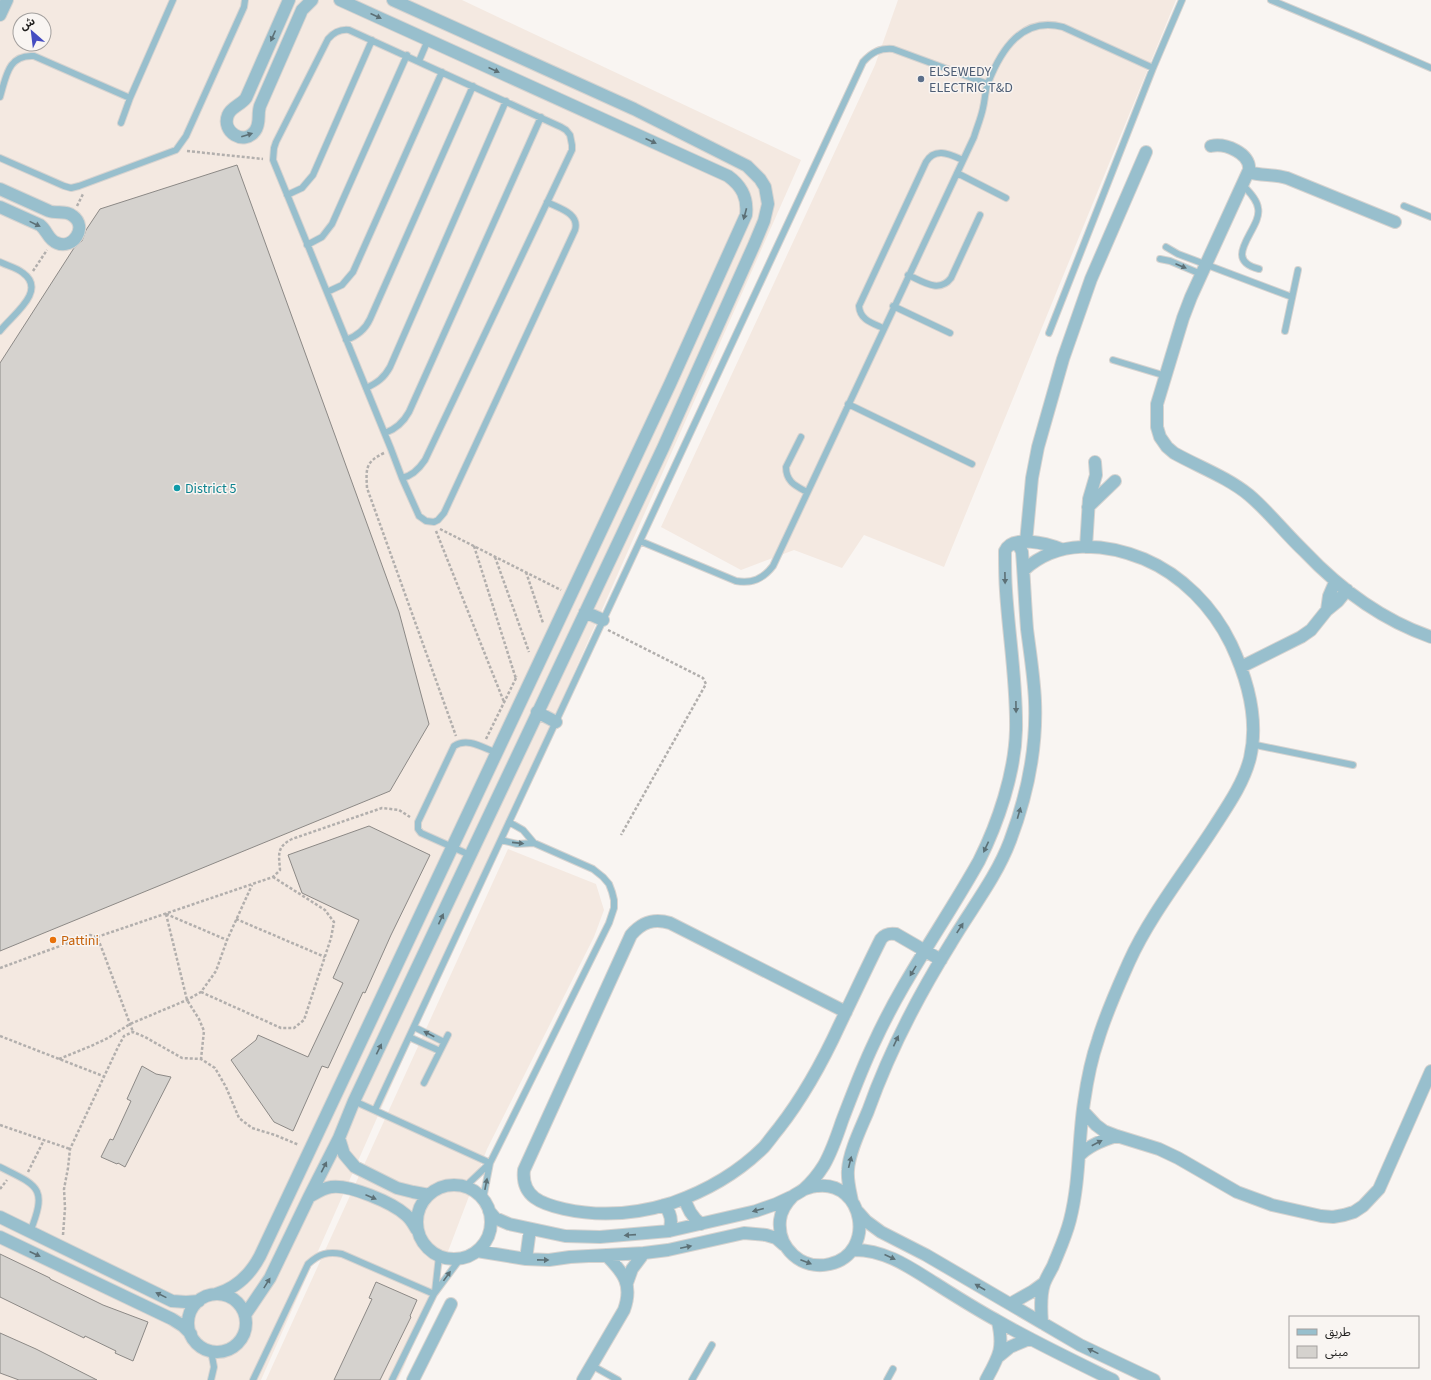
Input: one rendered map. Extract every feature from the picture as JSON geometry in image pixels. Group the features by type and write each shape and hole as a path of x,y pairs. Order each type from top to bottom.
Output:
{"street":[{"path":"0,15 7,0"},
{"path":"289,0 246,98 243,102 230,111 227,116 227,126 233,134 238,137 248,136 256,130 260,106 302,10 312,0"},
{"path":"191,1334 189,1316 199,1301 206,1296 228,1290 236,1285 244,1279 255,1265 644,440 746,215 747,208 743,192 728,176 340,0"},
{"path":"245,1316 270,1278 339,1138 354,1101 663,448 767,213 767,195 760,179 748,166 634,109 393,0"},
{"path":"625,130 634,109"},
{"path":"1211,146 1221,146 1242,155 1248,161 1250,166 1183,318 1157,404 1156,417 1160,437 1174,454 1233,484 1250,496 1319,567 1336,582 1386,616 1431,636"},
{"path":"1146,152 1091,279 1063,359 1038,447 1028,510 1020,543 1024,570 1036,728 1034,750 1026,789 1008,846 986,888 941,960 901,1031 886,1063 849,1161 848,1180 852,1201 858,1212 866,1221 881,1232 926,1255 1080,1345 1154,1380"},
{"path":"1248,172 1286,178 1395,222"},
{"path":"0,189 49,211 72,215 78,223 79,233 76,238 68,244 63,245 53,242 44,228 0,207"},
{"path":"644,440 663,448"},
{"path":"1086,547 1088,507 1090,493 1096,475 1095,462"},
{"path":"1088,507 1115,481"},
{"path":"417,1230 418,1211 423,1202 436,1190 454,1185 476,1193 500,1221 530,1229 571,1237 600,1237 669,1231 767,1208 794,1196 804,1189 824,1165 858,1078 893,1003 966,885 979,861 990,838 1006,789 1015,749 1016,730 1015,691 1006,590 1005,551 1010,545 1038,542 1050,544 1061,550"},
{"path":"1024,570 1041,557 1078,546 1100,547 1129,553 1162,568 1173,575 1201,600 1224,630 1241,667 1252,718 1250,758 1242,780 1196,855 1153,919 1131,958 1098,1038 1090,1066 1083,1111 1076,1189 1064,1240 1044,1283 1042,1296 1042,1323"},
{"path":"1327,610 1329,596 1336,582"},
{"path":"1241,667 1301,638 1311,630 1327,610 1338,601 1347,590"},
{"path":"585,612 602,623"},
{"path":"537,712 556,722"},
{"path":"1015,749 1034,750"},
{"path":"846,1012 670,923 652,921 644,923 631,935 524,1170 523,1183 529,1194 534,1198 557,1207 575,1211 605,1214 628,1212 664,1205 685,1198 724,1178 765,1146 806,1089 830,1045 846,1012 881,939 892,933 896,934 941,960"},
{"path":"410,936 429,944"},
{"path":"1083,1111 1096,1125 1104,1130 1117,1136 1158,1149 1178,1158 1237,1192 1272,1205 1321,1216 1344,1215 1354,1212 1364,1206 1379,1189 1431,1071"},
{"path":"1079,1156 1092,1146 1117,1136"},
{"path":"339,1138 344,1154 355,1167 401,1189 429,1195"},
{"path":"309,1197 331,1187 339,1186 351,1189 399,1210 412,1222 422,1241 429,1250 439,1256 451,1259 460,1259 469,1256 477,1251 484,1243 489,1233 491,1222 488,1208"},
{"path":"804,1189 817,1186 830,1187 842,1192 852,1201"},
{"path":"784,1245 780,1232 780,1219 785,1206 794,1196"},
{"path":"685,1198 689,1210 700,1224"},
{"path":"664,1205 668,1209 672,1220 669,1231"},
{"path":"477,1251 526,1259 549,1260 570,1257 644,1253 668,1250 744,1233 766,1235 776,1238 798,1259 817,1266 830,1264 843,1258 852,1250 858,1238 860,1225 858,1212"},
{"path":"0,1217 172,1300 186,1302 199,1301"},
{"path":"526,1259 530,1229"},
{"path":"0,1237 172,1319 183,1326 203,1348 221,1352 230,1349 238,1343 244,1335 246,1325 245,1316 241,1307 234,1300 226,1296 216,1294"},
{"path":"570,1257 574,1249 571,1237"},
{"path":"852,1250 868,1250 889,1256 998,1322 1112,1380 1119,1364"},
{"path":"627,1283 632,1269 644,1253"},
{"path":"583,1380 624,1310 629,1293 627,1283 622,1273 606,1255"},
{"path":"1010,1304 1044,1283"},
{"path":"413,1380 451,1304"},
{"path":"998,1322 1001,1335 999,1356"},
{"path":"986,1380 999,1356 1010,1347 1029,1339"}],"lane":[{"path":"121,123 130,98 173,0"},
{"path":"0,158 67,188 75,188 176,150 186,136 244,8 246,0"},
{"path":"1050,333 1153,68 1182,0"},
{"path":"1271,0 1431,68"},
{"path":"640,541 736,581 742,582 757,580 763,577 773,566 893,306 974,137 981,118 988,84 999,60 1012,40 1027,30 1052,24 1063,27 1153,68"},
{"path":"402,478 414,473 425,460 547,202 572,150 572,145 570,135 566,130 407,55 349,30 339,31 331,36 276,142 273,160 402,478 419,516 426,521 434,522 444,513 575,230 575,220 571,214 547,202"},
{"path":"287,195 302,188 313,175 372,40"},
{"path":"419,61 428,40"},
{"path":"375,1110 863,62 876,50 884,48 893,49 988,84"},
{"path":"0,97 8,71 12,64 17,59 29,55 130,98"},
{"path":"307,245 322,237 332,224 407,55"},
{"path":"327,292 342,285 353,272 442,72"},
{"path":"346,340 360,332 368,323 473,86"},
{"path":"366,388 386,375 390,367 506,101"},
{"path":"385,433 398,426 409,412 541,117"},
{"path":"883,328 863,318 859,311 859,306 926,162 930,156 939,152 945,152 963,160"},
{"path":"957,173 1006,198"},
{"path":"1242,185 1257,204 1259,212 1243,249 1243,258 1249,266 1259,269"},
{"path":"1404,206 1431,217"},
{"path":"908,275 935,286 948,282 980,215"},
{"path":"1166,247 1204,270"},
{"path":"1160,259 1204,270 1292,297"},
{"path":"0,262 20,271 29,279 32,289 30,297 0,331"},
{"path":"1284,331 1298,270"},
{"path":"893,306 950,333"},
{"path":"1113,360 1166,376"},
{"path":"848,404 972,464"},
{"path":"801,437 786,467 786,472 791,483 807,492"},
{"path":"470,855 421,833 418,829 418,822 452,750 458,743 469,742 497,753"},
{"path":"1251,744 1353,766"},
{"path":"488,1208 484,1194 490,1163 610,923 614,908 614,900 608,884 593,869 534,843 523,830 509,822"},
{"path":"501,840 517,844 534,843"},
{"path":"414,1027 444,1042"},
{"path":"424,1084 448,1035"},
{"path":"409,1037 440,1051"},
{"path":"354,1101 490,1163"},
{"path":"463,1187 490,1163"},
{"path":"0,1167 34,1186 39,1198 39,1206 38,1213 30,1232"},
{"path":"253,1380 304,1271 308,1264 320,1255 333,1252 342,1254 434,1294"},
{"path":"434,1294 439,1256"},
{"path":"392,1380 434,1294 460,1259"},
{"path":"692,1380 712,1345"},
{"path":"211,1351 214,1367 211,1380"},
{"path":"592,1365 618,1380"},
{"path":"887,1380 893,1369"}],"path":[{"path":"176,150 273,160"},
{"path":"72,215 89,183"},
{"path":"29,279 53,242"},
{"path":"391,448 375,457 367,465 367,488 458,743"},
{"path":"504,702 433,525 571,595"},
{"path":"474,546 516,679"},
{"path":"494,556 529,652"},
{"path":"526,572 543,623"},
{"path":"602,623 703,678 706,684 621,835"},
{"path":"0,968 90,935 97,937 273,877 280,870 279,852 283,844 292,839 382,808 399,810 418,822"},
{"path":"201,992 281,1028 294,1028 304,1020 331,938 334,922 326,910 273,877"},
{"path":"59,1059 108,1038 130,1024 187,1000 201,992 216,971 227,940 252,885"},
{"path":"166,914 227,940"},
{"path":"166,914 187,1000 199,1019 204,1031 201,1059"},
{"path":"236,919 325,956"},
{"path":"97,937 133,1032"},
{"path":"62,1247 65,1208 64,1189 70,1149 103,1076 124,1036 133,1032 145,1037 182,1058 201,1059 215,1068 226,1087 239,1118 252,1128 275,1134 310,1149"},
{"path":"0,1036 103,1076"},
{"path":"0,1125 70,1149"},
{"path":"24,1180 44,1140"}],"shaded area":[{"name":"District 5","path":"0,0 462,0 801,160 261,1380 0,1380"},
{"path":"898,0 1176,0 944,567 864,535 842,568 794,550 741,570 661,527 875,65"},
{"path":"508,849 596,884 604,910 594,937 487,1149 404,1367 398,1380 266,1380"}],"building":[{"name":"District 5","path":"237,165 399,612 429,724 390,791 0,951 0,363 74,248 82,241 86,230 100,209"},
{"path":"369,826 430,855 365,993 363,992 328,1068 322,1066 293,1131 274,1122 231,1060 256,1040 258,1035 308,1057 343,983 333,978 359,920 302,893 288,855"},
{"path":"142,1066 156,1074 171,1077 125,1167 101,1157 110,1139 113,1140 131,1101 127,1099"},
{"path":"0,1254 103,1305 148,1322 133,1361 115,1353 116,1351 85,1336 84,1338 0,1297"},
{"path":"376,1282 417,1300 410,1316 411,1317 380,1380 334,1380 372,1299 369,1298"},
{"path":"0,1333 36,1349 97,1380 19,1380 0,1373"}],"place":[{"name":"ELSEWEDY ELECTRIC T&D","path":"921,79"},
{"name":"District 5","path":"177,488"},
{"name":"Pattini","path":"53,940"}]}
